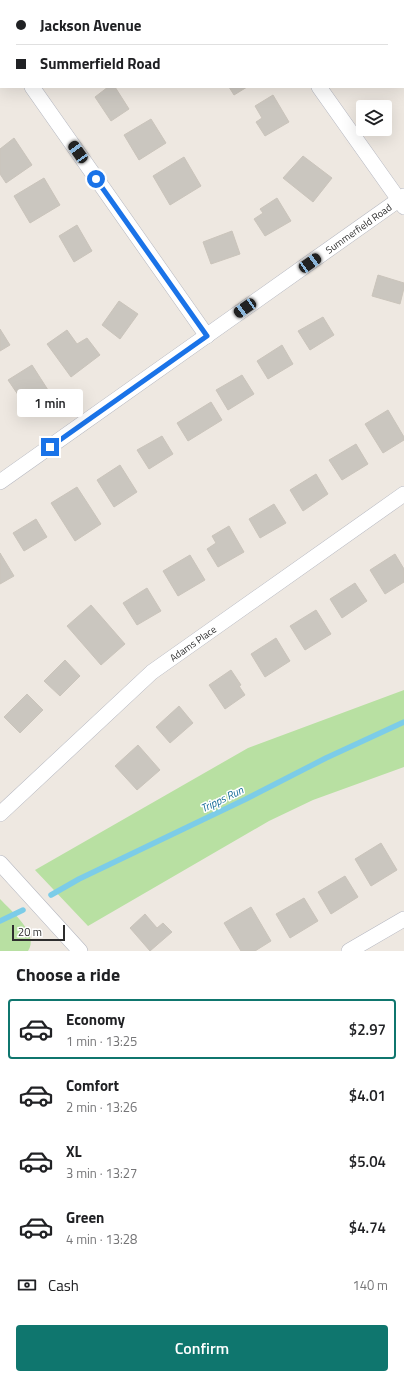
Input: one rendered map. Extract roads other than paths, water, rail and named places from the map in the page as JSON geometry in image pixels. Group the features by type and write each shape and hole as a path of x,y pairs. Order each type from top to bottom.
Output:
{"street":[{"path":"33,88 207,336"},
{"path":"321,88 402,201"},
{"name":"Summerfield Road","path":"0,482 402,201"},
{"name":"Adams Place","path":"0,814 152,672 404,494"},
{"path":"0,863 78,951"},
{"path":"349,951 404,919"}],"waterway":[{"name":"Tripps Run","path":"51,895 79,879 246,799 326,758 404,722"},
{"name":"Tripps Run","path":"0,921 23,910"}]}
